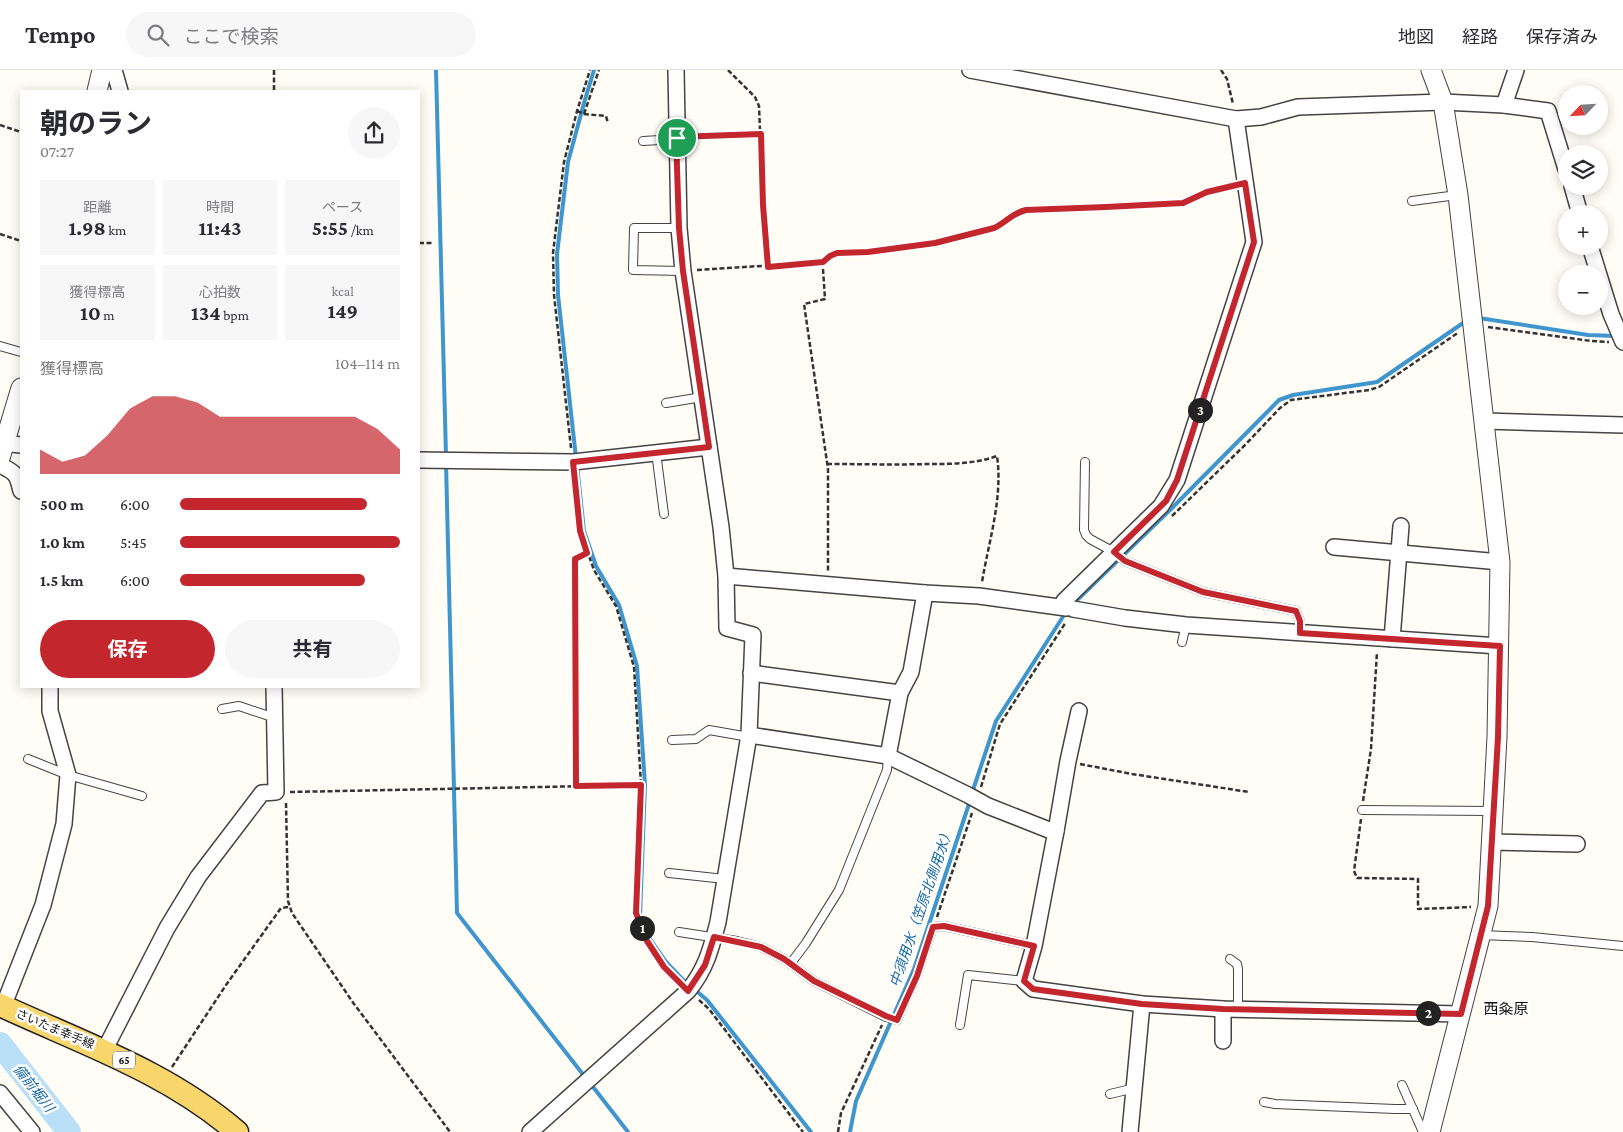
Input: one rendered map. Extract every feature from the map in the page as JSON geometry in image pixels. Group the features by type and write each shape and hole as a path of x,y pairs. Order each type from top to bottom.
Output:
{"main road":[{"name":"さいたま幸手線","path":"2,1006 104,1050 164,1080 215,1113 238,1132"}],"street":[{"path":"97,90 102,70"},
{"path":"114,70 120,90"},
{"path":"530,1132 688,991 705,965 714,937 749,736 753,635 727,628 726,576 721,528 683,271 679,228 676,70"},
{"path":"970,70 1236,119 1261,117 1298,107 1443,102 1504,105 1548,111 1559,145"},
{"path":"1430,1132 1488,906 1498,737 1500,646 1500,562 1458,195 1443,102 1431,70"},
{"path":"1504,105 1516,70"},
{"path":"1067,610 1064,601 1166,501 1177,480 1254,242 1236,119"},
{"path":"1593,255 1619,342"},
{"path":"6,448 20,392"},
{"path":"1485,421 1623,425"},
{"path":"420,460 573,462 709,447"},
{"path":"0,466 13,471 18,477 20,487"},
{"path":"1392,639 1401,526"},
{"path":"1334,547 1500,562"},
{"path":"726,576 979,596 1067,610 1186,625 1500,646"},
{"path":"888,756 900,693 911,672 925,593"},
{"path":"751,673 900,693"},
{"path":"2,1006 43,905 64,824 68,775 50,711 50,688"},
{"path":"104,1050 167,928 198,877 262,793 281,792 274,718 274,688"},
{"path":"1080,711 1068,761 1034,946 1024,981 1033,989 1142,1004 1230,1010 1461,1014"},
{"path":"749,736 888,756 988,806 1056,831"},
{"path":"1491,842 1577,844"},
{"path":"1130,1132 1142,1004"},
{"path":"1222,1041 1230,1010"},
{"path":"0,1093 32,1132"}],"lane":[{"path":"643,141 677,138"},
{"path":"1412,201 1458,195"},
{"path":"679,228 634,228 632,270 683,271"},
{"path":"0,346 20,352"},
{"path":"666,403 702,397"},
{"path":"656,452 664,514"},
{"path":"1085,462 1084,530 1090,539 1114,552 1125,561 1203,592 1296,611 1300,621 1300,633"},
{"path":"1182,642 1186,625"},
{"path":"222,709 239,706 274,718"},
{"path":"672,740 696,739 708,730 749,736"},
{"path":"791,963 806,943 839,890 887,770 888,756"},
{"path":"28,759 68,775 142,796"},
{"path":"1362,810 1493,811"},
{"path":"669,874 725,879"},
{"path":"679,932 761,947 791,963 814,981 897,1020 917,976 933,927 944,926 1034,946"},
{"path":"1480,935 1532,937 1623,946"},
{"path":"1230,959 1237,964 1238,969 1230,1010"},
{"path":"960,1024 968,975 1024,981"},
{"path":"1402,1085 1423,1132"},
{"path":"1110,1094 1135,1088"},
{"path":"1264,1102 1413,1109"}],"path":[{"path":"274,70 274,90"},
{"path":"590,70 576,111 564,162 552,252 554,296 580,531 594,570 616,606 634,667 641,785 636,913 647,941 664,967 709,1009 803,1132"},
{"path":"584,114 599,70"},
{"path":"728,70 755,97 759,106 763,205 768,267"},
{"path":"1221,70 1227,79 1236,119"},
{"path":"576,111 584,114 606,116 608,122"},
{"path":"0,125 20,132"},
{"path":"677,138 761,134"},
{"path":"683,271 823,262 837,253 868,252 935,243 994,228 1016,212 1026,210 1183,203 1207,192 1245,183"},
{"path":"0,234 20,242"},
{"path":"420,243 432,243"},
{"path":"823,270 825,299 804,304 827,464 829,495 828,585"},
{"path":"1484,327 1591,341 1619,342"},
{"path":"1171,518 1280,408 1291,400 1369,390 1379,387 1465,329"},
{"path":"827,464 955,464 986,460 997,456 998,494 995,518 990,534 979,596"},
{"path":"576,786 575,559 587,553"},
{"path":"980,792 1000,724 1067,610"},
{"path":"1068,761 1132,774 1249,792"},
{"path":"450,1132 354,1004 292,914 289,907 281,792 641,785"},
{"path":"933,927 972,812"},
{"path":"164,1080 226,985 281,908 289,907"},
{"path":"838,1132 841,1113 886,1016"}],"waterway":[{"path":"436,70 446,456"},
{"path":"576,458 558,295 557,254 568,162 594,70"},
{"name":"中須用水（笠原北側用水）","path":"1479,318 1588,335 1616,336"},
{"name":"中須用水（笠原北側用水）","path":"1072,605 1279,400 1293,395 1377,382 1466,321"},
{"path":"446,463 457,913 585,1077"},
{"path":"577,465 584,531 596,566 619,605 637,666 645,785 640,916 650,939 666,962 688,985"},
{"name":"中須用水（笠原北側用水）","path":"973,790 996,721 1066,612"},
{"name":"中須用水（笠原北側用水）","path":"850,1132 856,1101 914,969 970,801"},
{"path":"694,989 707,1000 811,1132"},
{"name":"備前堀川","path":"0,1044 69,1132"},
{"path":"590,1083 628,1132"}],"district":[{"name":"西粂原","path":"1506,1009"}],"route":[{"path":"761,134 763,205 768,267 823,262 837,253 868,252 935,243 994,228 1016,212 1026,210 1183,203 1207,192 1245,183 1254,242 1177,480 1166,501 1114,552 1125,561 1203,592 1296,611 1300,621 1300,633 1500,646 1498,737 1488,906 1461,1014 1223,1009 1142,1004 1033,989 1024,981 1034,946 944,926 933,927 917,976 897,1020 814,981 784,959 761,947 737,941 714,937 705,965 688,991 664,967 647,941 636,913 641,785 576,786 575,559 587,553 580,531 573,462 709,447 683,271 679,228 677,138 761,134"}]}
